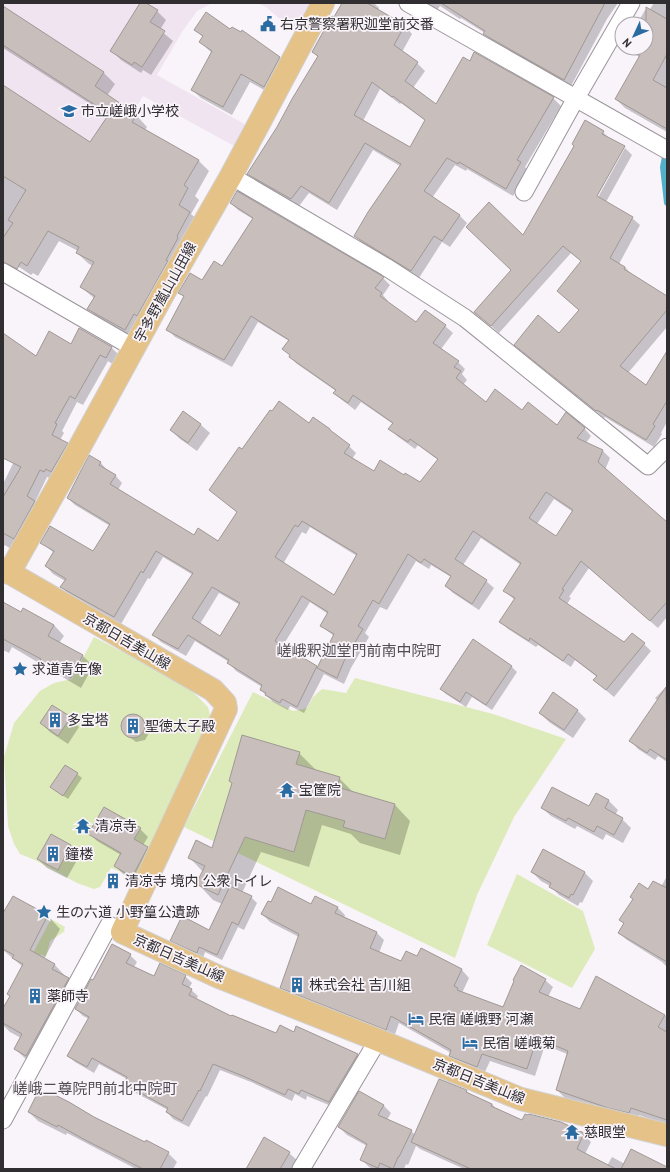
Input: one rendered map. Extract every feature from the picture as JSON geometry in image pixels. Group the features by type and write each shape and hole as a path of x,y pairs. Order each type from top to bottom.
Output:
{"main road":[{"name":"宇多野嵐山山田線","path":"6,571 134,348 164,291 231,176 323,3"},
{"name":"京都日吉美山線","path":"6,571 213,690 225,703 226,709 122,932 219,977 521,1099 667,1135"}],"street":[{"path":"408,3 667,150"},
{"path":"524,192 631,3"},
{"path":"231,176 386,267 465,318 648,466 667,447"},
{"path":"3,272 134,348"},
{"path":"3,1120 109,926 122,932"},
{"path":"301,1169 378,1040"}],"shaded area":[{"name":"市立嵯峨小学校","path":"3,3 212,3 197,11 182,32 157,75 248,126 236,147 143,96 119,136 146,152 3,136"},
{"path":"257,3 309,3 296,29 281,20 266,7"}],"green space":[{"path":"94,637 181,682 208,707 212,723 209,739 136,874 130,875 111,868 100,887 94,889 77,883 35,860 20,854 14,844 8,826 4,757 14,723 40,691 54,683 72,679"},
{"path":"355,678 493,714 566,739 514,817 477,895 455,958 184,827 253,692 293,711 307,708 313,697 322,689 346,693"},
{"path":"517,874 583,911 595,949 572,988 487,945"},
{"path":"51,919 65,927 65,931 50,941 46,957 41,954 39,958 32,955"}],"building":[{"path":"140,3 146,3 158,10 150,22 165,31 142,67 134,62 132,65 110,51"},
{"path":"342,3 367,3 405,25 394,45 418,62 405,81 436,104 463,57 470,61 474,52 554,97 517,160 521,162 506,189 459,162 458,164 447,158 424,191 460,215 442,241 434,236 411,271 354,236 368,212 401,164 365,143 329,203 301,186 291,199 247,174 277,127 318,56 312,52 332,16 334,17","holes":["372,82 392,97 393,96 425,120 410,147 354,115"]},
{"path":"441,3 605,3 564,80 483,34 485,31"},
{"path":"3,6 104,72 95,86 137,115 132,122 199,160 184,185 188,188 179,205 190,212 166,260 168,261 137,316 134,314 125,330 87,309 95,296 80,287 94,262 76,253 79,247 48,231 27,266 21,262 17,269 3,262 3,238 13,223 8,220 26,190 3,176 3,85 90,142 109,114 3,45"},
{"path":"646,7 667,19 667,54 653,80 667,88 667,129 615,99 639,56 654,56 654,16 646,16"},
{"path":"206,12 230,29 232,27 241,32 242,30 280,57 264,87 241,74 223,107 191,90 212,51 199,42 203,36 194,30"},
{"path":"585,120 604,131 602,134 625,146 597,196 633,217 610,258 625,267 624,269 667,296 667,310 620,366 646,385 667,351 667,401 653,424 655,426 646,440 597,410 596,411 514,345 538,315 559,333 579,310 557,291 581,261 563,246 491,326 474,312 511,270 466,227 489,202 523,235 574,146 572,144"},
{"path":"237,191 384,277 375,288 382,293 380,296 416,322 425,310 446,325 433,343 459,361 454,367 461,371 456,378 486,402 495,389 522,410 528,402 557,425 566,412 585,428 577,438 603,450 598,462 667,522 667,602 650,621 581,561 562,589 564,590 559,598 624,642 632,633 645,643 606,690 593,680 597,676 568,654 563,661 530,638 529,641 499,622 515,598 503,591 521,563 473,531 455,559 487,580 472,604 445,586 451,576 424,559 421,563 408,554 379,604 373,600 358,626 363,629 344,661 337,678 317,668 334,634 320,626 328,612 302,596 275,641 317,666 297,707 282,699 280,703 265,695 266,693 260,690 262,685 227,663 229,660 188,635 178,649 152,635 193,573 156,551 143,573 141,571 114,617 60,587 66,579 45,566 54,551 40,543 50,526 93,551 110,524 67,498 89,455 101,462 99,465 116,475 110,484 194,535 198,528 218,541 237,512 209,490 239,447 242,449 270,410 272,411 279,401 309,423 313,417 330,429 350,445 344,453 374,471 380,460 404,475 405,473 420,482 438,459 410,439 408,442 388,429 393,423 353,395 348,403 333,393 336,390 289,357 290,355 282,349 289,340 251,316 224,360 166,330 184,296 178,293 190,273 202,280 214,261 222,266 253,218 230,203","holes":["546,492 573,510 556,536 529,518","302,521 357,554 334,595 275,557 295,525 298,527","212,587 240,603 220,636 192,618"]},
{"path":"79,328 112,347 106,358 100,355 75,399 70,396 55,423 57,424 52,435 68,443 51,472 46,469 44,472 40,470 27,496 35,501 14,539 3,533 3,497 21,467 3,458 3,333 36,356 49,331 71,344"},
{"path":"183,411 201,424 188,443 170,430"},
{"path":"3,602 21,612 23,608 54,625 48,636 83,655 71,678 40,661 41,659 3,639"},
{"path":"473,639 512,666 486,705 466,692 460,702 440,689"},
{"path":"666,687 667,760 650,749 647,753 629,741"},
{"path":"553,692 578,710 564,730 539,713"},
{"name":"多宝塔","path":"52,705 71,717 58,736 40,723"},
{"name":"聖徳太子殿","path":"133,714 138,715 144,721 144,731 138,737 133,738 128,737 122,731 121,726 122,721 128,715"},
{"path":"242,735 300,752 296,764 340,777 337,787 395,804 385,839 343,827 345,821 306,810 294,852 245,837 218,895 196,884 205,866 188,858 196,840 212,848 232,783 229,781"},
{"path":"65,765 78,773 63,796 50,787"},
{"path":"552,787 589,806 596,793 609,800 605,808 623,818 614,835 597,826 594,832 568,818 566,821 541,808"},
{"path":"104,807 141,828 134,839 148,847 132,877 114,866 121,853 88,834"},
{"name":"鐘楼","path":"51,834 71,845 58,870 37,859"},
{"path":"543,849 585,872 573,895 571,894 569,898 549,887 551,883 531,872"},
{"path":"653,881 667,888 667,962 618,933 624,923 619,920 633,899 630,897 639,883 648,889"},
{"path":"230,886 252,896 238,925 232,922 217,955 199,947 197,953 170,941 182,916 209,930"},
{"path":"278,887 311,904 315,896 338,907 335,913 377,932 370,948 401,961 406,951 417,956 421,948 462,969 454,986 458,988 457,990 503,1007 514,981 513,980 521,965 546,979 539,992 580,1009 596,976 665,1015 658,1027 667,1032 667,1120 631,1108 629,1113 608,1108 556,1090 568,1051 537,1038 527,1069 482,1054 477,1067 449,1056 451,1050 391,1016 386,1030 280,988 299,934 261,914 268,901 271,902"},
{"path":"13,896 48,915 30,950 55,964 52,969 69,978 26,1056 14,1049 22,1034 3,1023 3,1008 10,996 7,994 23,964 12,958 14,955 3,949 3,913"},
{"path":"112,944 131,954 126,963 154,976 160,963 186,975 182,984 192,989 189,995 231,1016 232,1015 276,1033 280,1025 294,1032 296,1026 358,1054 329,1102 301,1090 299,1094 288,1089 285,1095 213,1064 200,1091 199,1090 182,1121 166,1112 168,1108 124,1084 127,1077 92,1058 87,1067 67,1056 89,1017 75,1009 91,979 93,980"},
{"path":"439,1079 467,1090 466,1092 492,1104 491,1106 522,1120 525,1114 529,1114 561,1122 584,1133 577,1149 616,1169 471,1169 411,1142"},
{"path":"359,1091 384,1105 378,1115 412,1130 393,1169 380,1163 378,1168 360,1160 367,1144 338,1127"},
{"path":"38,1092 47,1096 49,1092 94,1117 169,1152 160,1169 143,1169 58,1125 57,1127 28,1112"},
{"path":"264,1137 290,1152 280,1169 246,1169"},
{"path":"631,1149 667,1167 667,1169 621,1169"}],"waterway":[{"path":"666,152 663,167 667,203"}],"place":[{"name":"右京警察署釈迦堂前交番","path":"268,24"},
{"name":"市立嵯峨小学校","path":"69,111"},
{"name":"求道青年像","path":"20,669"},
{"name":"多宝塔","path":"55,720"},
{"name":"聖徳太子殿","path":"133,726"},
{"name":"宝筐院","path":"287,790"},
{"name":"清凉寺","path":"83,826"},
{"name":"鐘楼","path":"53,854"},
{"name":"清凉寺 境内 公衆トイレ","path":"113,881"},
{"name":"生の六道 小野篁公遺跡","path":"44,912"},
{"name":"株式会社 吉川組","path":"297,985"},
{"name":"薬師寺","path":"35,996"},
{"name":"民宿 嵯峨野 河瀬","path":"416,1019"},
{"name":"民宿 嵯峨菊","path":"470,1043"},
{"name":"慈眼堂","path":"572,1132"}],"district":[{"name":"嵯峨釈迦堂門前南中院町","path":"359,651"},
{"name":"嵯峨二尊院門前北中院町","path":"95,1089"}]}
